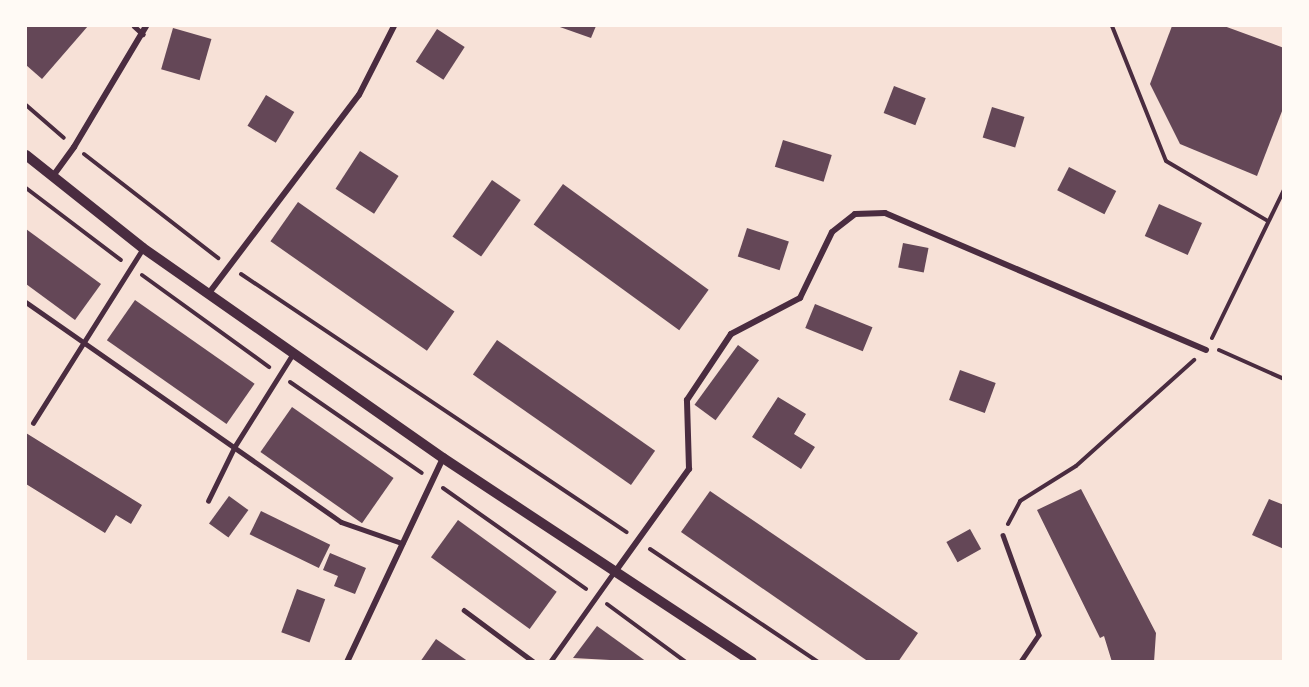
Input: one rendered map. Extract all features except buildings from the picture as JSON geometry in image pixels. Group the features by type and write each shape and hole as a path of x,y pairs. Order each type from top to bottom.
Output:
{"street":[{"path":"53,176 74,147 146,26"},
{"path":"209,293 359,95 394,26"},
{"path":"26,155 143,248 443,458 752,662"},
{"path":"614,572 689,469 687,400 712,362 731,334 800,298 832,232 855,214 885,213 1206,350"},
{"path":"346,662 443,458"}],"lane":[{"path":"134,26 143,34"},
{"path":"33,423 143,248"},
{"path":"26,302 341,522 402,543"},
{"path":"208,501 235,446 294,352"},
{"path":"1003,535 1039,635 1021,662"},
{"path":"550,662 614,572"},
{"path":"464,610 534,662"}],"path":[{"path":"1112,26 1166,160 1268,221"},
{"path":"26,105 74,147 229,266 819,662"},
{"path":"26,188 131,268 281,376 432,480 686,662"},
{"path":"1003,535 1020,501 1076,466 1206,350 1284,190"},
{"path":"1206,350 1216,349 1284,379"}]}
